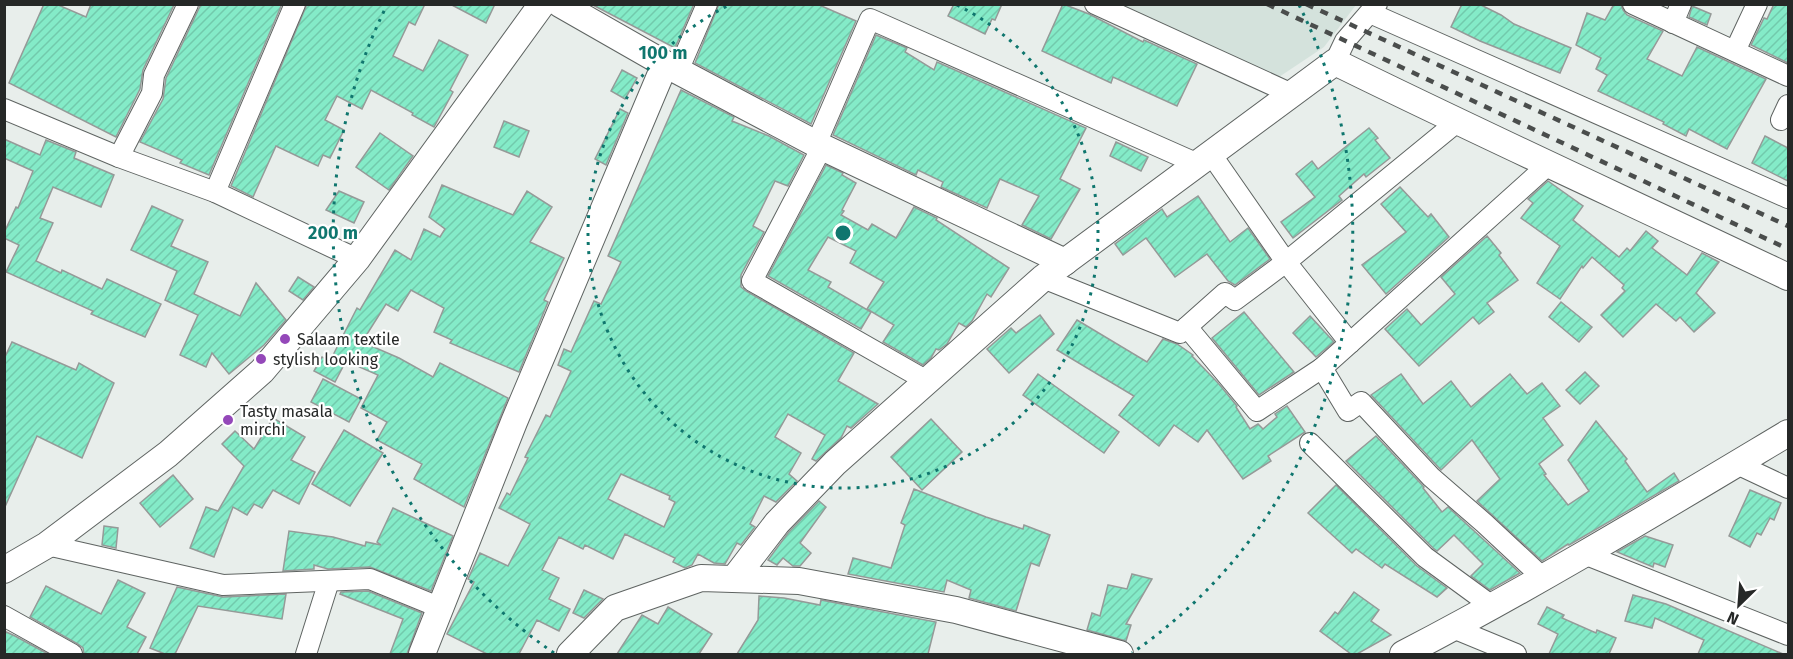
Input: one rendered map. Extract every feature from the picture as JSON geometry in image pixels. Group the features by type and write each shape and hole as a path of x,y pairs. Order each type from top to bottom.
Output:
{"street":[{"path":"119,157 152,93 154,75 189,4"},
{"path":"215,192 295,4"},
{"path":"4,570 47,545 168,454 262,372 357,259 542,4"},
{"path":"560,4 671,67 819,145 1065,262"},
{"path":"422,654 514,422 671,67 707,4"},
{"path":"1095,4 1292,94"},
{"path":"1634,4 1788,76"},
{"path":"1673,22 1681,4"},
{"path":"1735,51 1757,4"},
{"path":"734,579 785,514 835,463 1043,278 1335,62 1345,41 1373,9 1788,198"},
{"path":"927,381 752,281 819,145 870,19 1204,159 1350,343"},
{"path":"1335,62 1788,278"},
{"path":"4,109 119,157 215,192 357,259"},
{"path":"1043,278 1180,333 1225,293 1235,300 1287,262 1457,122"},
{"path":"1187,327 1257,411 1322,368 1549,164"},
{"path":"1322,368 1348,411 1360,402 1431,477 1543,578"},
{"path":"1403,654 1543,578 1737,464 1784,440"},
{"path":"1310,442 1425,557 1492,606"},
{"path":"1737,464 1788,488"},
{"path":"47,545 223,585 370,579 441,608"},
{"path":"1584,554 1788,635"},
{"path":"570,654 615,608 701,578 799,581 945,608 1112,653"},
{"path":"306,654 329,581"},
{"path":"4,616 72,654"},
{"path":"1453,628 1516,654"}],"shaded area":[{"path":"1117,5 1356,5 1324,47 1279,77"}],"building":[{"path":"44,4 56,4 86,17 91,4 174,5 143,70 140,89 116,137 9,83"},
{"path":"201,4 282,4 209,175 180,163 182,160 140,142 163,99 166,78"},
{"path":"307,4 425,4 415,25 409,22 393,56 423,71 439,40 468,55 450,90 453,92 434,127 371,90 362,109 337,96 325,120 344,130 330,158 323,155 318,166 276,146 253,197 231,186"},
{"path":"450,4 495,4 486,23"},
{"path":"591,4 694,4 675,48"},
{"path":"719,4 817,4 856,21 811,124 695,63"},
{"path":"954,4 1002,4 985,34 948,16"},
{"path":"1063,4 1089,14 1143,42 1144,40 1197,64 1177,106 1113,77 1111,83 1042,51"},
{"path":"1462,4 1479,4 1514,24 1571,48 1560,73 1451,27"},
{"path":"1614,4 1621,4 1627,15 1663,31 1647,59 1682,76 1697,47 1766,79 1727,149 1689,129 1686,136 1663,124 1664,122 1598,91 1607,75 1596,69 1601,58 1576,45 1587,13 1605,20"},
{"path":"1774,4 1788,4 1788,63 1751,45 1764,18 1767,19"},
{"path":"1692,6 1711,14 1707,25 1689,17"},
{"path":"876,35 907,48 905,52 934,70 937,62 1086,128 1060,179 1080,189 1051,239 1022,225 1039,196 1000,179 987,208 941,187 943,182 918,170 916,175 833,135"},
{"path":"622,70 637,78 625,99 611,91"},
{"path":"681,90 734,117 732,121 769,136 804,155 788,186 775,181 753,226 764,232 741,275 741,287 854,353 838,381 878,404 851,428 847,426 841,438 816,461 812,459 825,435 788,414 775,437 801,453 789,474 797,481 776,502 764,496 750,524 755,527 741,545 737,543 725,564 714,563 698,554 692,565 685,568 673,562 675,558 625,534 613,559 585,545 583,549 559,537 542,570 559,578 549,599 570,609 559,631 537,620 519,654 487,654 447,634 474,582 468,579 480,553 508,566 530,524 499,508 507,493 510,495 528,458 525,457 546,415 550,417 571,371 558,365 564,349 571,352 594,301 601,304 621,262 608,256","holes":["621,474 670,496 669,499 675,502 664,527 608,499"]},
{"path":"620,109 628,113 606,165 595,159"},
{"path":"504,121 529,131 519,157 494,147"},
{"path":"1369,128 1378,138 1375,140 1390,158 1366,177 1364,174 1339,196 1342,200 1293,238 1281,222 1315,197 1296,174 1312,161 1318,169"},
{"path":"380,133 413,156 389,190 356,167"},
{"path":"1765,136 1788,148 1788,181 1752,163"},
{"path":"4,139 40,155 46,140 76,152 74,158 114,175 101,207 53,187 40,218 53,223 36,261 61,273 62,270 102,289 107,279 161,304 145,337 91,314 93,311 6,272 19,245 4,238 4,233 16,207 18,208 33,171 4,158"},
{"path":"1116,142 1148,157 1141,171 1110,156"},
{"path":"826,165 843,173 842,175 856,183 841,215 868,230 872,224 896,238 914,207 937,218 936,220 1009,268 991,297 987,294 972,321 966,327 959,323 947,344 939,350 936,349 923,365 883,342 894,325 867,309 884,282 850,263 856,251 828,237 808,270 831,282 828,287 871,312 861,329 768,276"},
{"path":"1548,181 1583,206 1573,220 1619,257 1627,248 1630,251 1646,231 1658,241 1652,248 1687,275 1702,253 1719,262 1696,293 1715,313 1694,332 1680,317 1676,321 1656,304 1623,337 1601,315 1625,291 1622,288 1624,285 1592,257 1583,268 1582,266 1560,299 1537,283 1560,246 1521,218 1533,203 1528,199"},
{"path":"442,185 513,215 527,191 552,207 530,242 564,258 544,300 548,302 519,372 450,343 452,340 434,332 444,308 411,290 398,311 386,304 362,342 399,358 433,377 440,363 508,398 464,507 414,479 422,464 377,440 387,422 361,408 378,375 346,361 335,382 314,371 322,357 330,361 357,308 360,310 395,250 411,260 424,229 440,237 445,229 429,217"},
{"path":"1400,187 1428,217 1431,214 1449,237 1386,294 1362,265 1406,232 1381,204"},
{"path":"339,191 364,202 354,223 326,210"},
{"path":"1198,196 1230,242 1248,228 1270,259 1235,285 1228,281 1207,254 1175,277 1146,238 1123,255 1115,244 1162,209 1167,217"},
{"path":"152,206 183,220 171,246 208,262 194,294 240,316 256,283 286,320 264,345 229,374 212,353 206,367 180,355 198,315 165,300 177,271 131,250"},
{"path":"1487,236 1518,280 1487,303 1494,312 1479,324 1473,317 1419,366 1385,329 1407,309 1421,325 1455,294 1441,277"},
{"path":"298,277 314,287 303,300 289,291"},
{"path":"1561,302 1592,327 1579,342 1549,317"},
{"path":"1244,312 1294,372 1259,395 1212,338"},
{"path":"1040,315 1054,334 1009,373 987,349 1011,328 1016,333"},
{"path":"1310,316 1334,342 1316,357 1293,333"},
{"path":"1077,320 1147,362 1163,339 1177,344 1193,355 1219,384 1237,406 1250,429 1258,424 1263,429 1277,417 1275,414 1287,406 1305,432 1268,456 1271,461 1243,479 1207,430 1198,442 1174,425 1159,446 1119,415 1134,396 1057,350"},
{"path":"12,342 76,370 79,363 114,383 82,458 37,436 4,509 4,359"},
{"path":"1585,372 1599,386 1580,404 1566,390"},
{"path":"1038,374 1119,432 1104,453 1023,395"},
{"path":"1401,374 1423,404 1451,381 1471,407 1510,374 1527,394 1542,383 1560,406 1543,418 1563,445 1539,464 1546,474 1544,475 1568,505 1589,491 1568,460 1596,421 1627,459 1625,461 1647,492 1674,473 1679,481 1542,561 1477,501 1500,479 1472,440 1441,470 1371,395"},
{"path":"323,379 361,399 349,422 311,402"},
{"path":"273,418 305,437 291,460 315,472 299,504 273,490 262,508 254,504 247,515 233,507 214,557 190,548 206,507 218,511 244,466 222,444 235,431 254,449"},
{"path":"931,419 962,452 922,490 891,457"},
{"path":"344,430 383,453 350,506 312,484"},
{"path":"1376,436 1424,487 1442,512 1448,507 1520,573 1490,590 1471,576 1483,564 1454,535 1437,551 1433,548 1346,461"},
{"path":"173,475 193,499 160,527 140,503"},
{"path":"1336,485 1417,566 1447,588 1437,597 1385,564 1382,568 1356,549 1352,553 1308,513"},
{"path":"914,489 986,517 1023,529 1024,525 1050,535 1039,566 1031,563 1016,611 969,598 971,590 947,580 944,592 848,574 853,558 891,568 905,525 901,523"},
{"path":"1750,490 1781,503 1774,520 1770,518 1761,535 1757,533 1750,547 1729,536"},
{"path":"819,501 826,507 800,543 811,553 800,566 793,566 783,558 777,565 768,560 788,533"},
{"path":"393,508 453,536 431,591 370,567 328,569 314,565 314,569 283,571 289,531 333,537 365,546 366,542 381,545 377,542"},
{"path":"104,526 118,528 116,548 102,545"},
{"path":"1645,536 1673,545 1665,567 1654,563 1653,567 1617,552"},
{"path":"1132,574 1152,579 1126,624 1131,625 1126,641 1087,630 1092,613 1100,616 1108,585 1127,589"},
{"path":"118,580 145,593 127,627 146,637 137,654 84,654 83,648 78,644 30,617 46,586 101,614"},
{"path":"177,587 223,597 286,594 282,619 198,606 175,654 165,654 150,648"},
{"path":"584,590 603,599 584,618 573,613"},
{"path":"368,591 422,613 407,654 390,654 403,619 340,594 341,592"},
{"path":"1354,592 1379,610 1371,621 1391,635 1357,654 1351,654 1320,631 1335,612 1338,614"},
{"path":"1633,595 1666,604 1783,654 1698,654 1704,640 1655,618 1652,628 1625,621"},
{"path":"759,596 820,605 821,600 936,622 928,654 737,654 758,620"},
{"path":"668,607 712,634 699,654 617,654 642,615 658,624"},
{"path":"1547,607 1564,615 1562,618 1596,633 1597,630 1616,638 1609,654 1549,654 1558,634 1538,624"},
{"path":"4,631 15,636 48,654 4,654"}],"railway":[{"path":"1267,4 1788,249"},
{"path":"1306,4 1788,226"}],"place":[{"name":"Salaam textile","path":"285,339"},
{"name":"stylish looking","path":"261,359"},
{"name":"Tasty masala mirchi","path":"228,420"}]}
